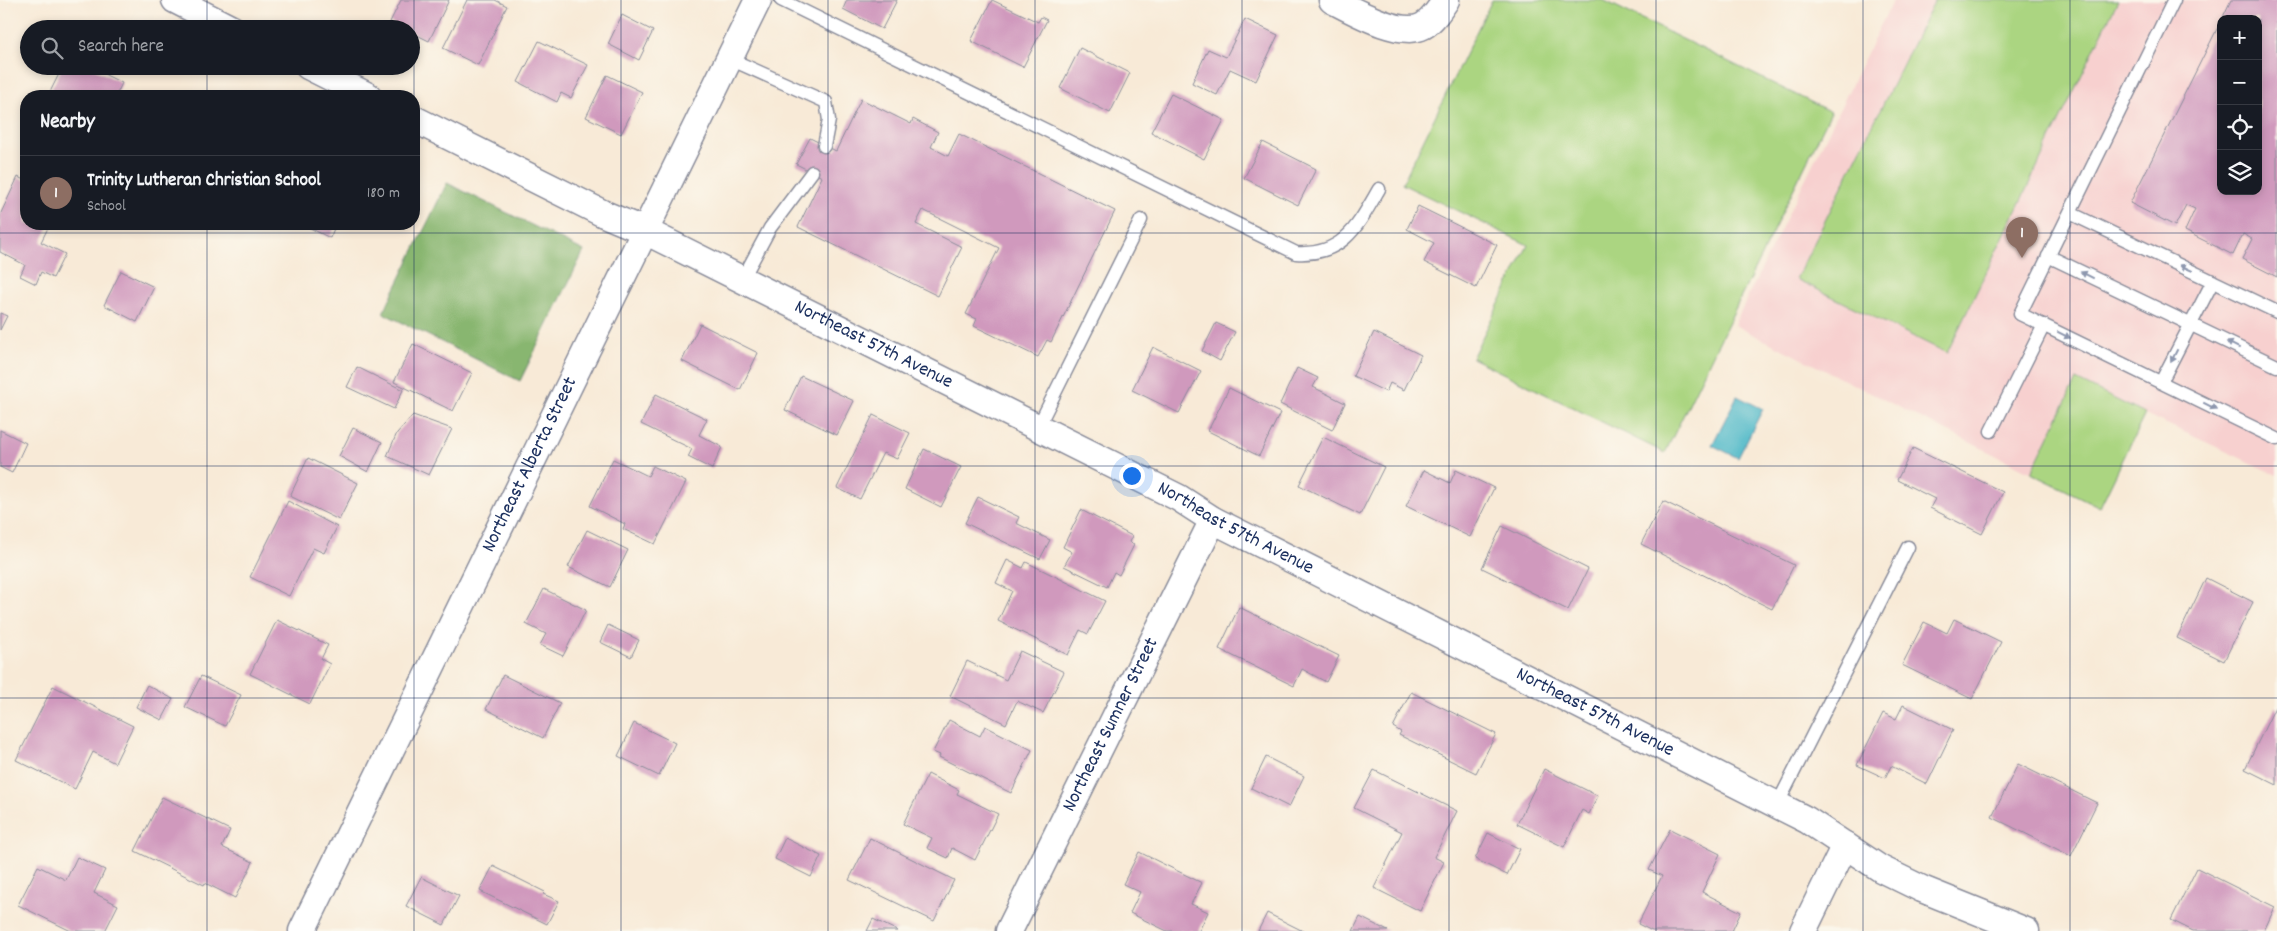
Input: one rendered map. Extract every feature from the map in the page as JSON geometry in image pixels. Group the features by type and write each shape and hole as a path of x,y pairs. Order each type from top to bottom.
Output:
{"street":[{"path":"175,0 214,20"},
{"name":"Northeast Alberta Street","path":"302,931 758,0"},
{"path":"1332,0 1379,23 1404,28 1422,27 1437,13 1446,0"},
{"path":"326,75 356,90"},
{"name":"Northeast 57th Avenue","path":"420,122 604,214 645,231 1179,498 1213,520 1807,820 1881,869 1922,889 2026,931"},
{"name":"Northeast Sumner Street","path":"1009,931 1213,520"},
{"path":"1803,931 1845,845"}],"lane":[{"path":"781,0 1296,253 1312,254 1335,247 1354,231 1379,189"},
{"path":"2174,0 2020,314 2277,439"},
{"path":"730,59 826,102 829,120 824,146"},
{"path":"742,280 770,228 812,172"},
{"path":"2070,213 2277,312"},
{"path":"1038,428 1141,220"},
{"path":"2048,256 2277,366"},
{"path":"2161,382 2213,281"},
{"path":"1991,431 2044,325"},
{"path":"1777,805 1908,547"}],"shaded area":[{"path":"1893,0 2277,0 2277,475 2145,414 2100,507 1734,325"}],"green space":[{"path":"1492,0 1603,0 1831,112 1665,453 1472,358 1528,245 1402,184"},
{"path":"1935,0 2118,0 1947,353 1796,279"},
{"path":"447,183 584,251 520,381 383,313"},
{"path":"2076,380 2145,414 2100,507 2031,473"}],"water":[{"path":"1737,396 1763,409 1738,458 1712,445"}],"building":[{"path":"401,0 449,0 429,41 420,36 420,20 391,20"},
{"path":"467,0 495,0 507,6 478,65 443,48"},
{"path":"847,0 897,0 882,29 843,9"},
{"path":"992,0 1038,22 1041,17 1047,20 1023,67 971,41"},
{"path":"2231,0 2277,0 2277,277 2242,259 2252,239 2243,234 2233,255 2185,231 2195,209 2186,205 2175,226 2130,203 2217,29 2217,195 2262,195 2262,15 2224,15"},
{"path":"622,15 653,31 639,60 608,44"},
{"path":"1245,19 1278,35 1256,81 1230,69 1217,95 1192,83 1208,49 1226,57"},
{"path":"539,41 588,65 571,98 561,93 557,102 518,82"},
{"path":"1080,48 1130,73 1110,113 1060,88"},
{"path":"58,75 106,75 122,83 119,90 51,90"},
{"path":"607,75 642,92 621,134 586,117"},
{"path":"1171,94 1224,120 1204,159 1151,132"},
{"path":"861,99 911,124 913,119 938,132 931,147 948,156 959,134 1115,211 1051,342 1047,340 1038,357 974,326 977,319 966,314 999,248 923,210 916,224 962,247 938,296 798,227 822,177 796,164 810,138 836,151"},
{"path":"1263,142 1316,169 1298,205 1244,178"},
{"path":"18,177 20,178 20,230 47,230 41,242 65,254 53,278 41,272 36,284 20,276 25,265 0,252 0,215"},
{"path":"1418,206 1497,245 1476,288 1424,262 1434,243 1407,229"},
{"path":"314,230 333,230 330,238"},
{"path":"121,271 154,287 137,322 104,305"},
{"path":"0,313 7,316 0,330"},
{"path":"1216,323 1235,332 1220,361 1202,351"},
{"path":"700,324 758,353 740,390 682,361"},
{"path":"1374,332 1421,355 1404,390 1390,383 1386,392 1353,376"},
{"path":"413,344 472,373 453,411 394,382"},
{"path":"1153,347 1201,371 1179,413 1132,390"},
{"path":"357,367 403,390 394,409 347,387"},
{"path":"1297,368 1318,378 1313,387 1345,403 1332,430 1280,404"},
{"path":"801,376 854,401 837,435 785,410"},
{"path":"1229,388 1280,413 1259,456 1208,431"},
{"path":"656,394 707,419 699,435 722,447 712,469 688,457 692,449 641,424"},
{"path":"413,415 452,429 429,475 387,456 397,433"},
{"path":"873,415 910,433 897,459 883,453 860,499 837,488"},
{"path":"353,428 382,442 368,472 339,456"},
{"path":"0,430 26,443 12,473 0,467"},
{"path":"1323,437 1384,467 1360,515 1299,485"},
{"path":"1913,448 2003,492 1982,534 1930,508 1935,499 1897,480"},
{"path":"924,449 961,467 941,507 905,489"},
{"path":"308,458 358,483 339,520 290,496"},
{"path":"613,459 648,476 653,466 686,482 655,544 623,529 625,524 590,506"},
{"path":"1424,470 1450,483 1456,470 1494,488 1470,537 1406,506"},
{"path":"978,497 1019,517 1016,523 1050,540 1040,559 965,523"},
{"path":"288,501 337,527 324,553 313,548 289,596 250,577"},
{"path":"1663,501 1794,565 1772,609 1641,544"},
{"path":"1081,510 1132,536 1129,542 1134,545 1119,575 1114,572 1107,587 1064,566 1072,552 1063,547"},
{"path":"1502,526 1588,569 1568,610 1482,568"},
{"path":"587,530 628,550 610,587 568,567"},
{"path":"1007,560 1023,568 1026,562 1105,601 1088,634 1080,630 1068,655 998,621 1012,591 996,583"},
{"path":"2206,578 2253,602 2224,661 2177,638"},
{"path":"544,589 586,610 563,656 540,645 546,634 526,624"},
{"path":"1239,607 1339,656 1326,682 1302,669 1294,686 1219,649"},
{"path":"1954,619 2001,642 1972,699 1902,665 1924,622 1947,633"},
{"path":"277,620 328,645 321,659 330,664 310,704 250,674"},
{"path":"608,625 639,640 631,657 600,642"},
{"path":"1020,651 1064,672 1043,713 1017,701 1006,724 950,696 967,661 1006,680"},
{"path":"503,675 560,703 543,738 486,709"},
{"path":"201,676 241,695 225,726 185,707"},
{"path":"147,685 173,699 162,720 136,707"},
{"path":"53,686 133,726 115,763 93,752 75,789 16,760"},
{"path":"1411,692 1496,734 1476,773 1399,735 1401,732 1393,727"},
{"path":"1903,705 1953,730 1927,784 1891,766 1885,778 1857,765 1883,713 1896,719"},
{"path":"2275,707 2277,708 2277,785 2245,769"},
{"path":"949,720 980,736 985,726 1032,750 1011,793 939,757 940,755 933,752"},
{"path":"634,723 675,743 659,776 618,756"},
{"path":"1266,757 1304,776 1289,807 1251,788"},
{"path":"2018,764 2097,803 2071,856 1992,817"},
{"path":"1544,769 1598,796 1589,814 1582,810 1564,847 1517,824"},
{"path":"1374,770 1457,811 1434,857 1444,862 1420,911 1374,888 1402,832 1354,808"},
{"path":"928,774 959,790 957,794 998,814 975,860 952,848 948,858 927,848 932,838 903,824"},
{"path":"162,797 230,830 222,847 253,862 235,898 135,851"},
{"path":"1670,829 1720,854 1702,892 1741,912 1732,931 1652,931 1638,924 1662,876 1649,870"},
{"path":"1488,833 1520,849 1507,875 1475,859"},
{"path":"785,838 821,856 811,877 775,859"},
{"path":"870,838 954,880 934,921 849,880"},
{"path":"1139,852 1202,883 1191,904 1208,912 1199,931 1167,931 1130,913 1140,892 1123,884"},
{"path":"77,857 105,870 94,893 118,905 105,931 71,931 18,905 38,866 66,880"},
{"path":"493,866 559,901 547,924 480,891"},
{"path":"2197,868 2275,907 2264,931 2193,931 2171,920"},
{"path":"421,877 459,896 444,925 406,906"},
{"path":"1267,913 1303,931 1258,931"},
{"path":"1360,917 1388,931 1353,931"},
{"path":"873,919 898,931 867,931"}],"place":[{"name":"Trinity Lutheran Christian School","path":"2022,258"}]}
